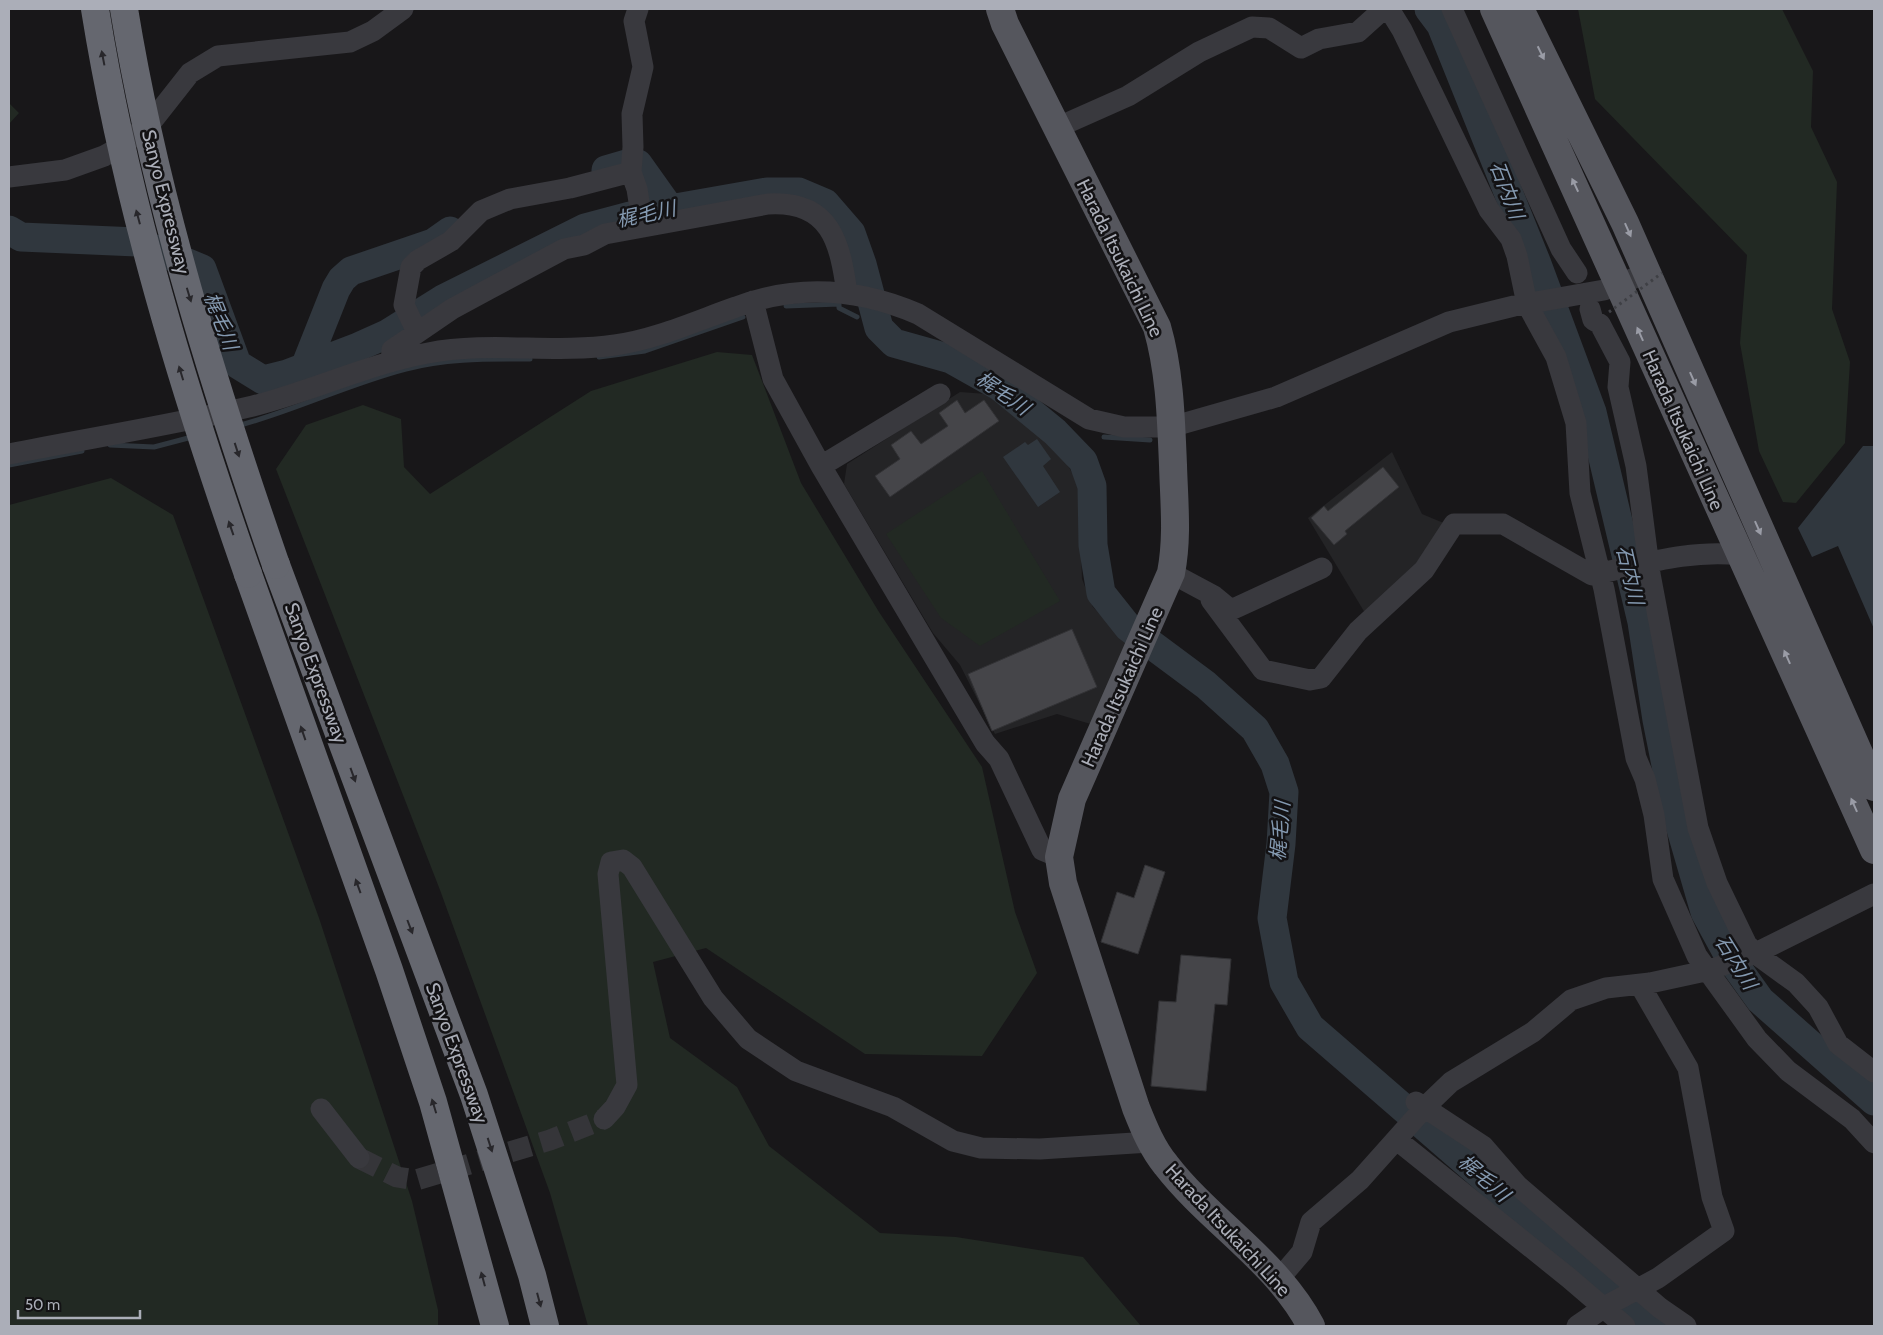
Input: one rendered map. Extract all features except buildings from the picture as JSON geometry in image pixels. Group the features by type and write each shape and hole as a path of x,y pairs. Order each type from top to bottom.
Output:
{"highway":[{"name":"Sanyo Expressway","path":"95,9 125,168 167,329 209,463 389,970 433,1102 495,1326"},
{"name":"Sanyo Expressway","path":"124,9 156,174 181,268 237,451 276,565 474,1095 532,1275 545,1326"}],"main road":[{"name":"Harada Itsukaichi Line","path":"1000,9 1005,24 1056,128 1157,327 1167,374 1171,427 1176,532 1171,573 1072,799 1059,857 1063,883 1136,1108 1150,1142 1166,1165 1197,1200 1279,1279 1311,1326"},
{"name":"Harada Itsukaichi Line","path":"1494,9 1874,850"},
{"name":"Harada Itsukaichi Line","path":"1520,9 1654,273 1874,787"}],"street":[{"path":"9,177 65,170 104,156 122,146 153,120 190,73 218,56 350,42 373,31 403,9"},
{"path":"638,9 634,21 643,67 632,116 633,147 631,167 642,216"},
{"path":"1056,128 1128,96 1199,52 1252,27 1269,28 1300,48 1319,39 1358,32 1378,14 1379,9"},
{"path":"1388,9 1402,30 1489,210 1511,239 1531,303 1554,349 1573,410 1578,436 1580,493 1602,573 1636,758 1647,784 1654,815 1660,866 1668,892 1696,954 1730,1004 1763,1045 1788,1071 1856,1122 1874,1143"},
{"path":"1452,9 1561,249 1577,273"},
{"path":"416,329 404,306 409,272 414,263 451,241 482,211 510,199 557,191 631,167"},
{"path":"391,362 392,350 416,329 564,248 584,245 642,216 768,204 793,205 816,216 834,235 850,293"},
{"path":"9,454 253,406 391,362 457,349 614,345 670,331 753,301 807,291 850,293 880,300 918,314 1089,420 1124,427 1171,427 1276,397 1449,322 1481,313 1531,303 1593,305 1619,284 1654,273"},
{"path":"753,301 773,379 821,466 985,743 1000,759 1042,850 1059,857"},
{"path":"1593,305 1593,320 1599,323 1619,356 1618,387 1636,466 1646,563 1698,828 1724,899 1752,954 1796,983 1818,1006 1838,1044 1874,1072"},
{"path":"821,466 940,394"},
{"path":"1214,596 1211,600 1263,670 1310,680 1321,678 1358,631 1424,570 1454,524 1503,524 1592,575 1672,557 1715,554 1740,555"},
{"path":"1171,573 1214,596 1231,610 1322,568"},
{"path":"604,1120 615,1107 627,1085 608,874 611,862 623,860 632,867 713,998 748,1039 796,1071 893,1107 953,1141 981,1148 1040,1149 1150,1142"},
{"path":"1279,1279 1302,1252 1311,1222 1360,1180 1399,1138 1421,1107 1451,1082 1533,1032 1571,1000 1606,988 1640,985 1709,971 1752,954 1874,894"},
{"path":"1577,1326 1605,1307 1658,1278 1724,1231 1712,1197 1688,1068 1640,985"},
{"path":"1421,1107 1483,1146 1517,1185 1636,1290 1686,1326"},
{"path":"322,1109 359,1158"},
{"path":"1399,1138 1605,1307 1625,1326"}],"path":[{"path":"1593,305 1654,273"}],"shaded area":[{"path":"1578,9 1782,9 1813,71 1811,127 1837,182 1832,309 1850,362 1845,443 1796,503 1783,502 1759,451 1740,343 1747,255 1595,99"},
{"path":"9,103 19,113 9,124"},
{"path":"717,352 752,355 801,483 879,612 982,767 1015,912 1037,973 982,1056 865,1054 706,948 653,962 670,1038 737,1087 769,1146 880,1233 956,1237 1083,1257 1141,1326 588,1326 550,1193 440,890 276,469 306,425 363,405 401,419 404,467 430,494 591,391"},
{"path":"960,392 987,394 1063,456 1079,486 1082,579 1093,607 1130,646 1094,725 1057,714 995,734 960,665 933,633 844,484 847,464"},
{"path":"1037,439 1051,459 1043,466 1060,492 1038,507 1003,457 1025,442 1028,445"},
{"path":"1863,446 1874,446 1874,629 1838,546 1812,557 1798,528"},
{"path":"1392,452 1422,514 1446,524 1421,564 1365,613 1308,518"},
{"path":"982,471 1060,601 980,646 941,618 886,534"},
{"path":"111,478 173,515 319,918 412,1201 438,1310 438,1326 9,1326 9,505"}],"waterway":[{"name":"石内川","path":"1429,9 1441,25 1537,264 1592,412 1642,622 1657,720 1674,805 1705,912 1730,958 1760,1000 1874,1101"},
{"path":"606,170 630,163 638,164 670,209"},
{"name":"梶毛川","path":"9,230 21,237 137,242 202,269 237,364 263,380 287,374 387,334 443,299 585,228 630,216 767,192 799,192 825,203 851,233 862,264 879,328 894,343 951,359 999,386 1055,432 1083,461 1092,486 1093,545 1101,593 1128,627 1206,685 1255,729 1275,764 1284,792 1281,844 1272,918 1284,982 1310,1027 1655,1326"},
{"path":"305,367 336,289 342,279 351,271 433,243 450,231"},
{"path":"786,306 839,304 839,308 857,317"},
{"path":"599,357 645,351 743,317"},
{"path":"237,426 384,375 421,365 468,360 530,359"},
{"path":"110,445 154,447 192,437"},
{"path":"1104,437 1150,440"},
{"path":"9,465 82,451"}],"tunnel":[{"path":"359,1158 397,1177 416,1180 550,1140 604,1119"}]}
